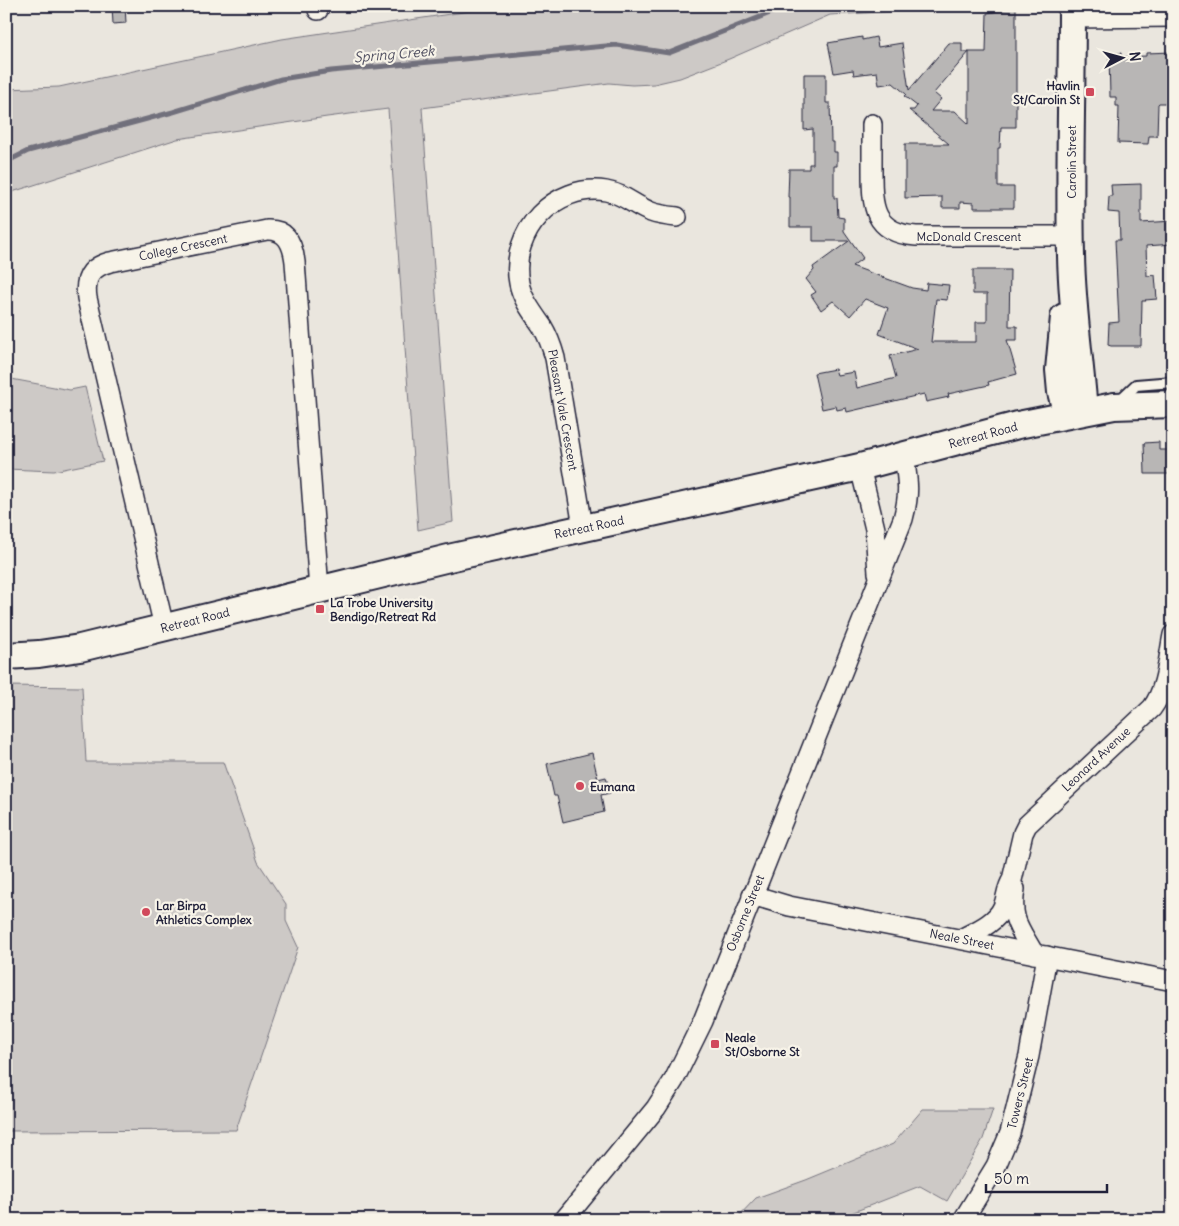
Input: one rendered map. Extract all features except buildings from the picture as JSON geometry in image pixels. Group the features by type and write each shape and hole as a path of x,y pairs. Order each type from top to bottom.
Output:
{"street":[{"path":"1072,12 1173,18"},
{"name":"Carolin Street","path":"1072,12 1071,246 1076,339 1080,367 1076,413"},
{"name":"McDonald Crescent","path":"872,124 874,206 880,220 890,229 900,234 916,236 1071,246"},
{"name":"Pleasant Vale Crescent","path":"584,528 555,358 547,334 531,309 519,284 518,265 522,242 535,220 548,207 562,198 582,191 599,190 616,193 650,212 677,217"},
{"name":"College Crescent","path":"164,628 86,292 86,280 91,271 110,262 267,230 279,231 288,239 295,262 319,590"},
{"name":"Retreat Road","path":"6,656 39,654 80,648 431,562 860,467 1018,425 1114,406 1173,404"},
{"name":"Osborne Street","path":"564,1220 656,1108 674,1080 703,1021 903,519 908,502 909,486 904,456"},
{"name":"Osborne Street","path":"860,467 875,529 878,579"},
{"name":"Leonard Avenue","path":"961,939 984,926 998,915 1012,880 1023,833 1027,825 1152,708 1158,700 1173,635"},
{"name":"Leonard Avenue","path":"1012,880 1015,887 1013,913 1017,924 1041,955"},
{"name":"Neale Street","path":"752,895 781,904 1173,981"},
{"name":"Towers Street","path":"963,1220 996,1166 1010,1134 1029,1056 1041,955"}],"lane":[{"path":"1114,406 1136,385 1173,382"}],"shaded area":[{"path":"504,6 925,6 898,11 830,15 729,59 680,78 654,84 609,83 422,108 453,522 418,530 388,109 177,139 6,194 6,89 59,87 282,39"},
{"path":"6,378 70,390 85,387 103,461 54,471 6,469"},
{"name":"Lar Birpa Athletics Complex","path":"6,686 82,687 86,762 223,762 258,862 286,904 286,921 298,947 236,1130 6,1131"},
{"path":"923,1109 993,1109 983,1139 947,1201 920,1186 833,1220 735,1220 756,1198 806,1180 893,1144"}],"waterway":[{"name":"Spring Creek","path":"6,162 28,151 173,112 281,79 331,71 617,45 669,53 788,6"}],"place":[{"name":"Havlin St/Carolin St","path":"1090,92"},
{"name":"La Trobe University Bendigo/Retreat Rd","path":"320,609"},
{"name":"Eumana","path":"580,786"},
{"name":"Lar Birpa Athletics Complex","path":"146,912"},
{"name":"Neale St/Osborne St","path":"715,1044"}]}
